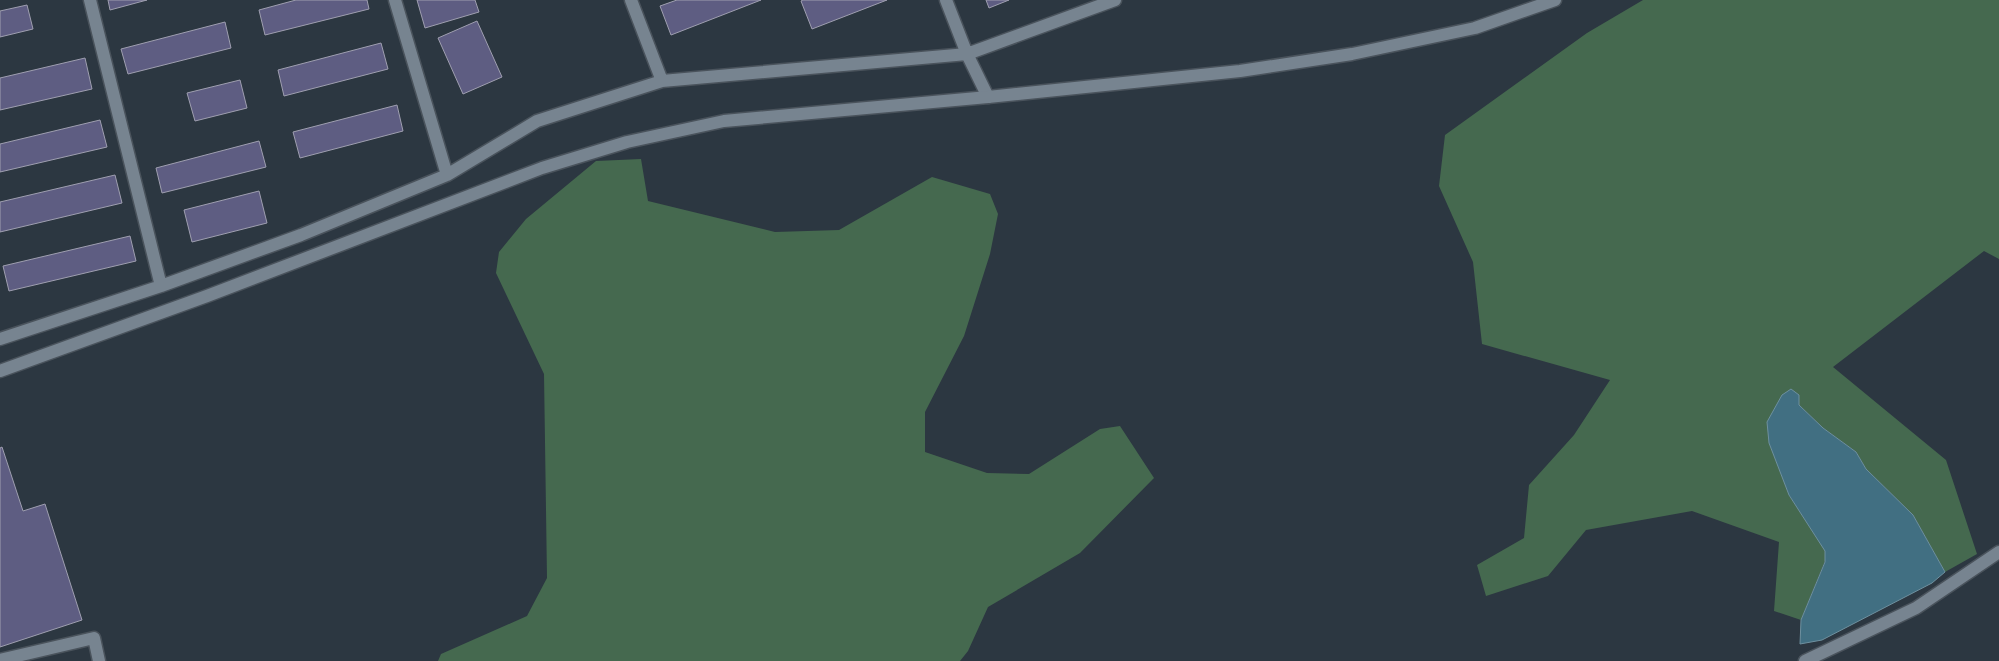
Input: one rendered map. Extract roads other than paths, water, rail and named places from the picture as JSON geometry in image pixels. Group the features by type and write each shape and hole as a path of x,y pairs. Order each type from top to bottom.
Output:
{"street":[{"path":"90,0 161,286"},
{"path":"396,0 446,175"},
{"path":"631,0 662,80"},
{"path":"946,0 967,54 988,97"},
{"path":"0,339 161,286 301,235 446,175 537,121 662,80 967,54 1115,0"},
{"path":"0,371 207,296 542,168 627,142 724,121 988,97 1240,71 1352,54 1475,28 1555,0"},
{"path":"1805,661 1916,608 1999,552"},
{"path":"0,660 94,638 99,661"}],"water":[{"path":"1791,389 1799,395 1799,405 1823,428 1856,452 1866,469 1913,515 1945,572 1932,583 1822,640 1800,644 1801,620 1825,562 1825,551 1789,495 1769,443 1767,422 1782,395"}]}
